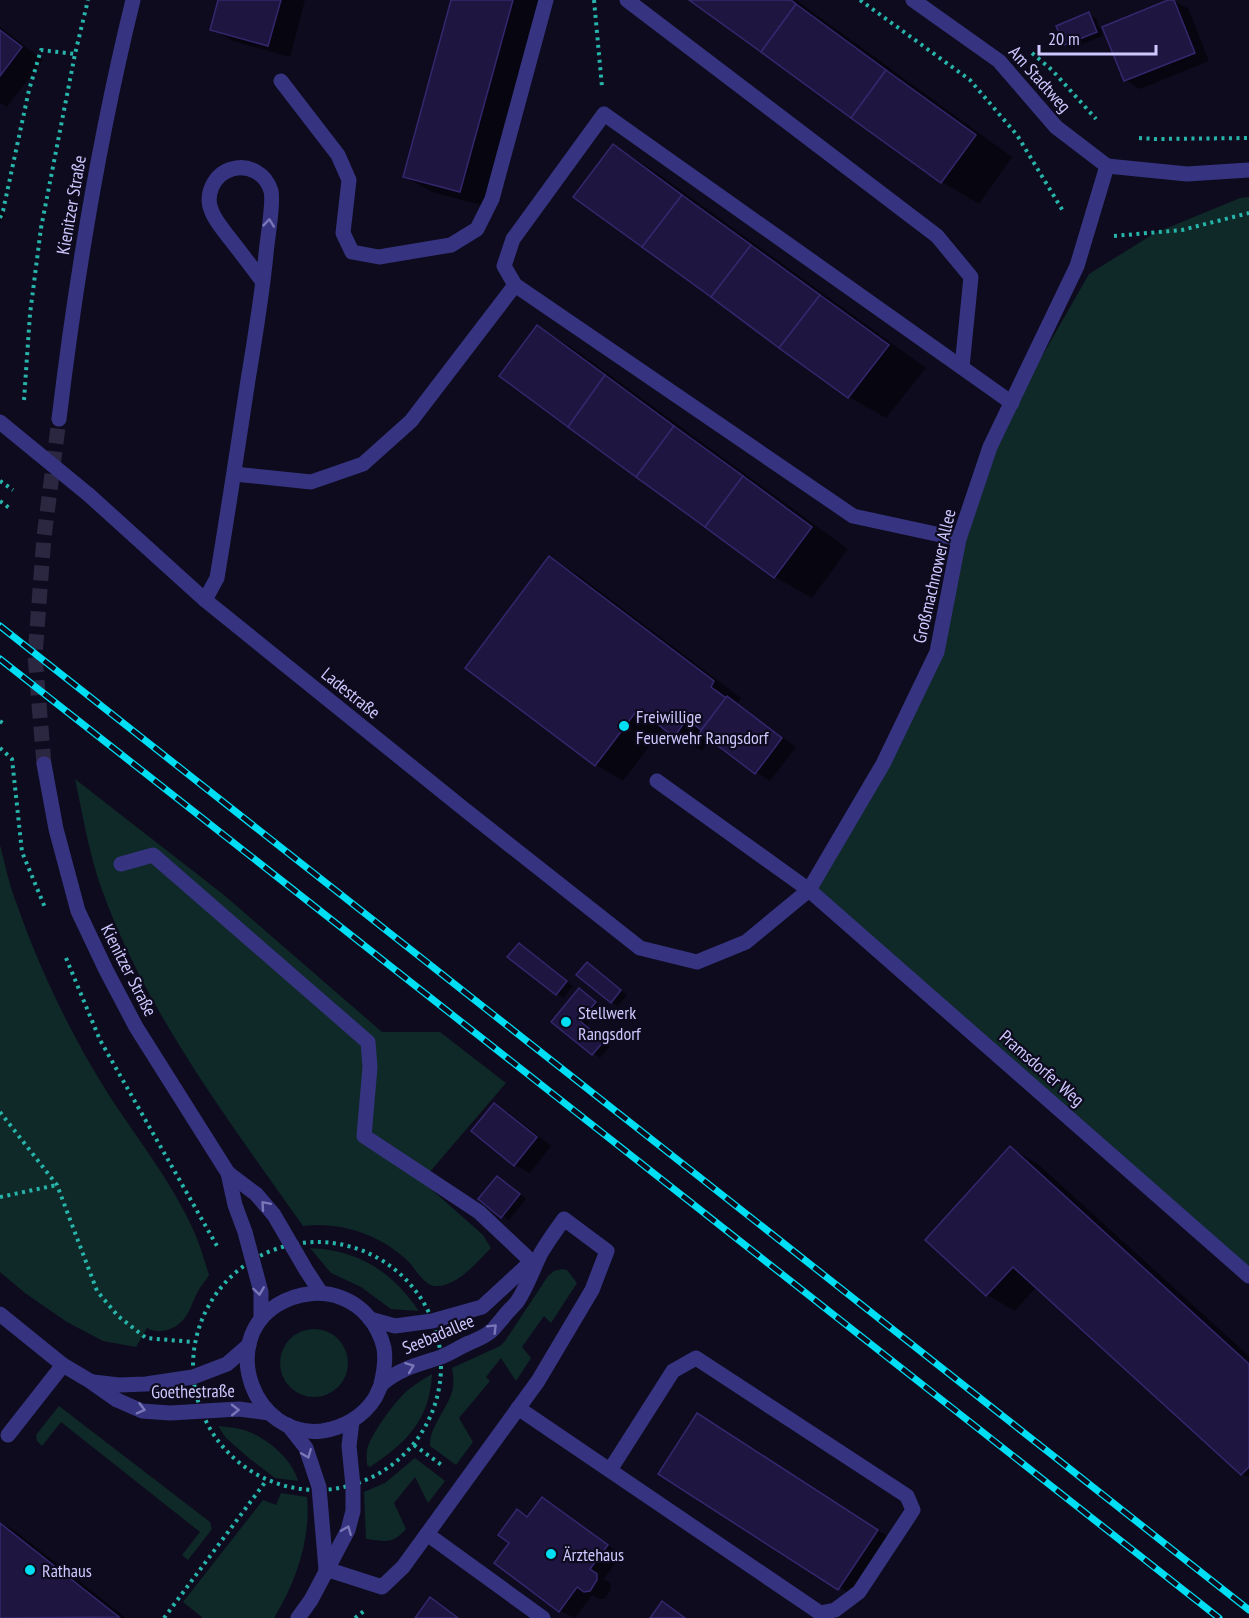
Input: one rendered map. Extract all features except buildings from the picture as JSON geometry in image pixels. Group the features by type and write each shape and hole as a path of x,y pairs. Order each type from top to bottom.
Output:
{"street":[{"name":"Kienitzer Straße","path":"59,419 70,328 84,242 116,70 133,0"},
{"path":"281,81 338,155 349,180 343,233 352,252 379,257 451,245 477,229 492,199 546,0"},
{"path":"627,0 937,236 971,277 962,367"},
{"name":"Am Stadtweg","path":"913,0 999,61 1056,127 1107,166"},
{"path":"959,539 852,516 515,285 504,266 513,239 604,114 1012,403"},
{"path":"1107,166 1187,174 1249,170"},
{"name":"Großmachnower Allee","path":"697,962 746,942 809,890 883,764 937,652 959,539 990,447 1077,266 1107,166"},
{"path":"205,600 217,578 263,282 272,194 264,178 257,172 248,168 230,169 216,180 211,188 209,205 216,219 263,282"},
{"path":"234,474 311,482 363,464 411,422 515,285"},
{"name":"Ladestraße","path":"0,422 89,495 205,600 640,948 697,962"},
{"name":"Kienitzer Straße","path":"44,764 56,829 78,911 136,1027 228,1173 235,1205 245,1232 261,1292 261,1319"},
{"name":"Pramsdorfer Weg","path":"657,781 809,890 1249,1276"},
{"path":"121,864 153,855 368,1042 370,1067 364,1136 479,1212 537,1257"},
{"name":"Kienitzer Straße","path":"228,1173 256,1194 274,1215 321,1293"},
{"name":"Seebadallee","path":"381,1384 403,1369 442,1356 489,1333 517,1301 537,1257 564,1219 607,1251 592,1290 538,1381 518,1408"},
{"name":"Seebadallee","path":"370,1319 394,1326 432,1321 482,1307 537,1257"},
{"name":"Seebadallee","path":"321,1293 336,1295 349,1301 370,1319 379,1333 384,1350 385,1367 375,1398 365,1411 352,1421 337,1428 321,1431 304,1430 288,1425 269,1413 257,1398 250,1381 247,1363 249,1345 254,1331 261,1319 273,1307 305,1294 321,1293"},
{"name":"Goethestraße","path":"0,1314 63,1365 117,1400 142,1411 170,1413 239,1409 269,1413"},
{"name":"Goethestraße","path":"90,1381 146,1384 193,1377 227,1364 249,1345"},
{"path":"326,1569 382,1587 403,1567 518,1408 821,1615 835,1610 859,1592 913,1510 907,1496 696,1358 673,1371 610,1470"},
{"path":"8,1435 63,1365"},
{"name":"Seebadallee","path":"298,1618 311,1600 348,1530 353,1511 349,1446 352,1421"},
{"name":"Seebadallee","path":"288,1425 306,1448 319,1487 326,1569"},
{"path":"427,1534 543,1618"}],"path":[{"name":"Kienitzer Straße","path":"24,400 30,314 42,228 75,54 88,0"},
{"path":"594,0 604,114"},
{"path":"860,0 970,80 1017,135 1063,210 1085,238 1182,230 1249,213"},
{"path":"1026,47 1052,70 1102,125"},
{"path":"0,218 40,50 75,54"},
{"path":"1136,138 1249,138"},
{"path":"0,481 13,490"},
{"path":"0,501 12,510"},
{"path":"0,748 12,759"},
{"path":"0,1112 57,1185 97,1291 118,1316 146,1338 194,1342"},
{"path":"0,1197 57,1185"},
{"path":"353,1486 378,1475 402,1458 414,1445"},
{"path":"164,1618 266,1481"}],"green space":[{"path":"1249,197 1249,1276 809,890 937,652 990,447 1089,274 1155,233 1240,198"},
{"path":"75,779 224,895 382,1032 440,1032 506,1083 422,1181 483,1235 491,1248 466,1273 451,1283 431,1285 398,1252 373,1237 346,1228 303,1226 218,1106 165,1022 142,979 120,935 97,876"},
{"path":"0,845 14,895 56,1000 107,1092 177,1198 196,1236 209,1275 180,1323 164,1331 147,1328 136,1347 103,1341 67,1322 25,1293 0,1272"},
{"path":"310,1248 344,1253 372,1265 397,1285 419,1311 391,1309 361,1287 331,1273"},
{"path":"562,1269 567,1270 577,1283 551,1323 544,1316 522,1347 531,1358 516,1381 501,1358 486,1377 490,1381 459,1418 473,1442 456,1465 430,1446 433,1431 453,1388 452,1368 500,1346 548,1276"},
{"path":"314,1329 327,1332 338,1339 345,1350 348,1363 345,1376 338,1387 327,1394 314,1397 301,1394 290,1387 283,1376 280,1363 283,1350 290,1339 301,1332"},
{"path":"432,1374 427,1405 414,1429 395,1449 370,1467 367,1465 369,1444 384,1418 408,1390"},
{"path":"59,1406 210,1522 212,1529 188,1560 182,1555 200,1532 61,1422 42,1446 37,1441 36,1435"},
{"path":"218,1426 244,1430 263,1439 285,1458 298,1481 275,1478 226,1438"},
{"path":"415,1458 445,1481 428,1503 415,1477 394,1503 406,1529 396,1538 388,1541 366,1539 364,1492 385,1483"},
{"path":"281,1493 307,1497 308,1513 300,1560 289,1590 274,1618 203,1618 183,1602 263,1500 276,1505"}],"tunnel":[{"path":"44,764 35,656 44,537 59,419"}],"railway":[{"path":"0,626 1249,1610"},
{"path":"0,659 1219,1618"}],"place":[{"name":"Freiwillige Feuerwehr Rangsdorf","path":"624,726"},
{"name":"Stellwerk Rangsdorf","path":"566,1022"},
{"name":"Ärztehaus","path":"551,1554"},
{"name":"Rathaus","path":"30,1570"}]}
